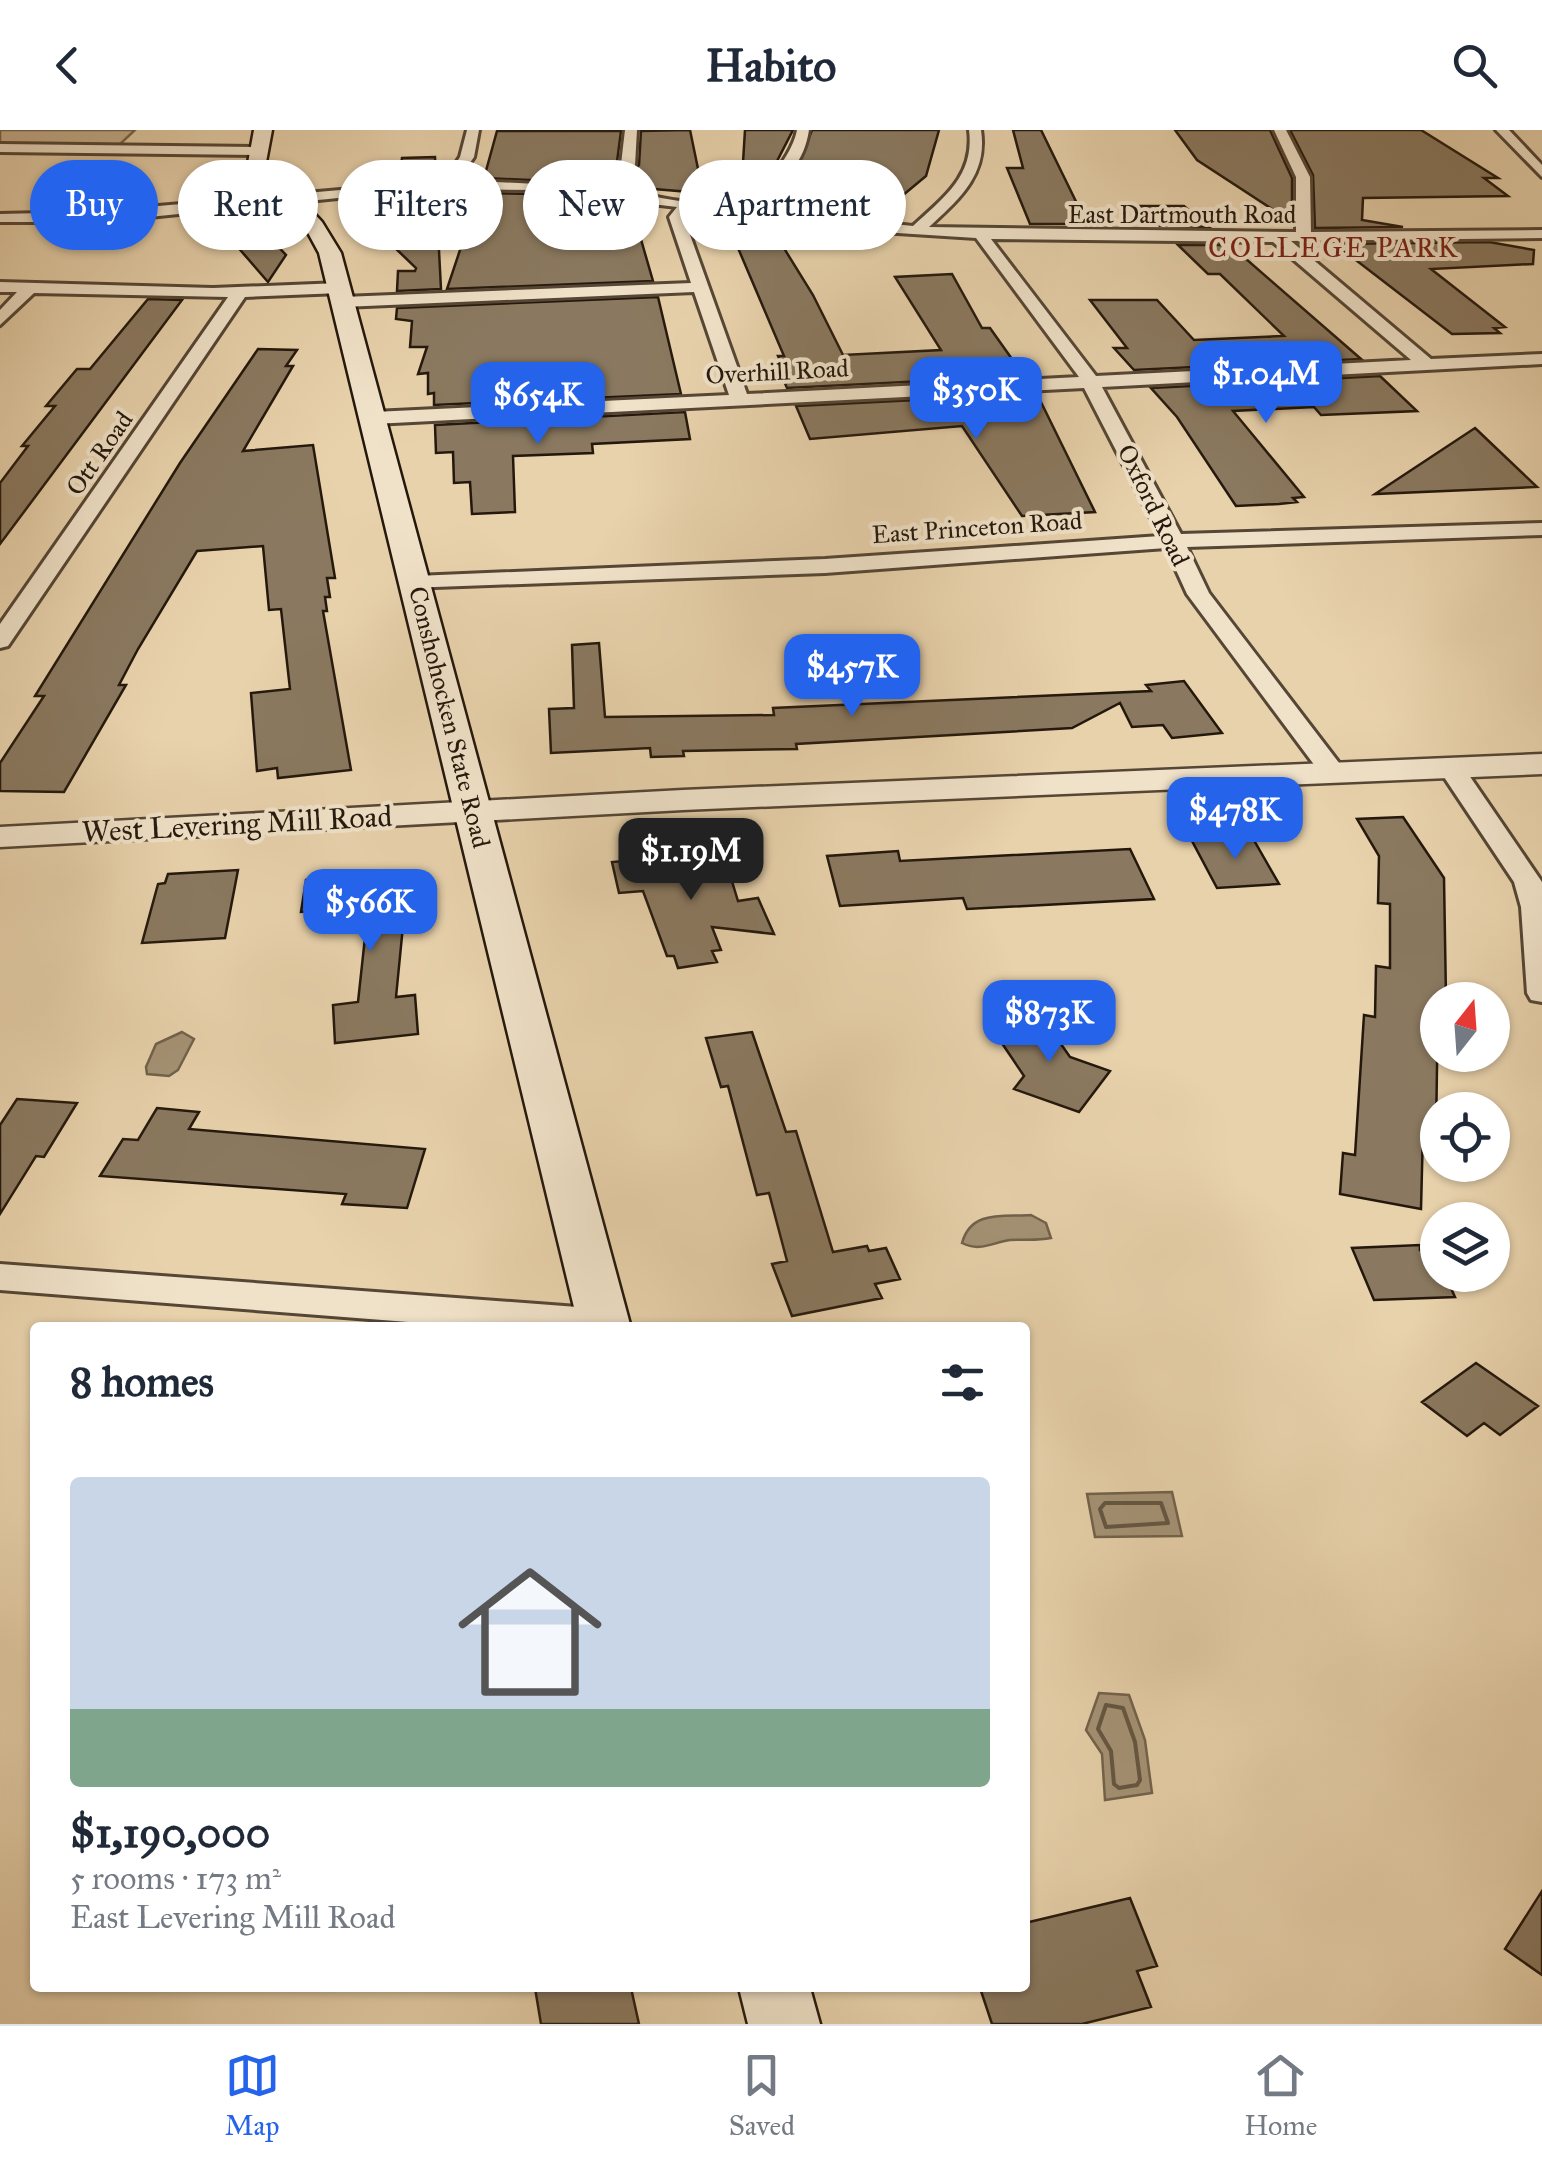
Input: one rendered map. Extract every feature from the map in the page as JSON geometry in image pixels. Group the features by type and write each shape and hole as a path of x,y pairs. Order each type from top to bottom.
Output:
{"main road":[{"path":"257,151 264,130"},
{"name":"Conshohocken State Road","path":"257,151 259,160"},
{"name":"Conshohocken State Road","path":"318,233 326,242 374,418 604,1322"},
{"path":"776,1992 784,2024"}],"street":[{"path":"465,160 473,130"},
{"path":"628,160 630,130"},
{"path":"792,160 800,148 803,130"},
{"path":"916,232 970,178 978,149 975,130"},
{"path":"1280,130 1303,177 1304,236"},
{"path":"1502,130 1542,173"},
{"path":"0,148 257,151"},
{"name":"East Dartmouth Road","path":"0,218 30,218"},
{"name":"East Dartmouth Road","path":"906,231 982,235 1542,234"},
{"name":"Oxford Road","path":"982,235 1090,381 1216,620 1333,772"},
{"path":"1276,236 1428,364"},
{"path":"687,250 739,398"},
{"path":"0,287 341,295 700,287"},
{"path":"0,320 31,287"},
{"name":"Ott Road","path":"0,641 240,293"},
{"name":"Overhill Road","path":"374,418 1542,359"},
{"name":"East Princeton Road","path":"416,583 812,567 1172,540 1542,529"},
{"name":"West Levering Mill Road","path":"0,837 474,811 1542,764"},
{"path":"1450,768 1528,882 1535,908 1542,993"},
{"path":"0,1277 567,1322"}],"shaded area":[{"path":"0,130 135,130 118,146 0,145"}],"water":[{"path":"182,1032 194,1039 178,1070 169,1076 147,1074 156,1044"},
{"path":"1031,1215 1046,1223 1051,1238 1010,1240 980,1247 962,1243 966,1232 980,1220"},
{"path":"1172,1492 1182,1536 1095,1537 1087,1494"},
{"path":"1099,1693 1129,1695 1145,1740 1152,1793 1105,1800 1102,1754 1086,1730"}],"building":[{"path":"690,130 696,160 679,160 679,191 659,189 659,160 639,160 641,131"},
{"path":"745,130 793,130 778,160 743,160"},
{"path":"812,130 939,130 926,176 906,193 906,160 800,160"},
{"path":"1013,130 1041,130 1087,224 1030,224 1007,168 1023,168"},
{"path":"1175,130 1270,130 1292,178 1292,222 1197,160"},
{"path":"1290,130 1421,130 1498,178 1484,178 1508,196 1363,198 1362,220 1403,227 1315,228 1313,175"},
{"path":"497,131 621,131 617,160 523,160 523,180 503,179 503,160 489,160"},
{"path":"435,157 435,160 402,160"},
{"path":"503,193 523,194 523,250 644,250 653,281 447,289 460,250 503,250"},
{"path":"1140,206 1184,206 1209,227 1160,226"},
{"path":"1489,242 1534,250 1533,264 1431,269 1505,327 1494,328 1500,333 1452,334 1335,244"},
{"path":"1178,245 1230,245 1361,359 1134,370 1114,348 1127,348 1090,300 1157,300 1194,340 1284,336 1220,274 1208,274"},
{"path":"240,250 281,250 286,255 268,282"},
{"path":"397,250 439,250 441,289 397,291 398,271 416,268"},
{"path":"739,250 785,250 843,355 941,350 895,277 952,274 982,328 990,328 1024,376 787,388 777,365 782,365 778,356 784,356"},
{"path":"658,297 681,394 434,405 434,393 428,394 428,373 418,374 427,347 410,347 412,321 396,319 397,308"},
{"path":"148,299 182,300 0,544 0,483 28,446 22,446 55,406 46,406 77,369 90,369"},
{"path":"258,349 297,350 286,366 293,366 243,451 313,445 335,578 327,578 330,597 325,597 327,611 323,611 351,770 278,778 277,768 257,771 251,693 290,689 281,609 269,610 263,546 197,551 138,649 119,685 126,685 64,792 0,791 0,763 44,696 35,696 180,463"},
{"path":"1380,376 1417,411 1321,415 1314,407 1233,411 1304,497 1279,504 1236,506 1177,417 1151,388"},
{"path":"1037,394 1095,512 1022,516 962,426 810,439 796,406"},
{"path":"685,412 690,439 592,444 593,453 513,456 515,512 472,514 470,482 454,483 453,452 436,453 435,425"},
{"path":"1475,428 1537,487 1375,494"},
{"path":"599,643 605,717 774,715 773,708 1151,691 1146,685 1184,681 1222,733 1172,738 1163,725 1132,727 1120,703 1072,728 796,744 797,749 683,751 684,756 651,757 650,748 551,753 549,709 574,708 572,645"},
{"path":"1403,817 1444,878 1446,982 1420,982 1420,1072 1437,1072 1437,1092 1420,1092 1420,1209 1340,1194 1343,1153 1355,1155 1364,1015 1375,1017 1376,966 1390,968 1390,904 1378,903 1379,856 1357,819"},
{"path":"1251,835 1279,884 1217,888 1191,839"},
{"path":"1130,849 1154,899 967,909 963,898 840,906 827,856 898,851 900,861"},
{"path":"723,852 738,901 758,898 774,934 712,927 721,950 712,951 717,962 678,968 674,956 667,956 643,891 619,893 612,862"},
{"path":"238,870 225,938 142,943 158,884 165,883 168,874"},
{"path":"408,875 396,997 415,995 418,1034 335,1043 333,1005 358,1002 367,919 342,920 343,909 301,912 306,880"},
{"path":"1042,1017 1070,1057 1110,1071 1079,1112 1014,1089 1024,1076 991,1027"},
{"path":"752,1032 786,1132 796,1131 833,1252 867,1246 869,1251 886,1248 900,1279 875,1284 882,1298 792,1316 772,1264 787,1261 769,1193 757,1195 728,1086 721,1087 706,1038"},
{"path":"17,1099 77,1103 44,1157 36,1156 0,1214 0,1125"},
{"path":"157,1108 199,1112 189,1129 425,1149 407,1208 342,1204 346,1194 100,1176 123,1139 138,1140"},
{"path":"1420,1245 1420,1292 1453,1292 1455,1297 1374,1300 1352,1248"},
{"path":"1476,1363 1538,1406 1500,1435 1484,1423 1467,1436 1422,1402"},
{"path":"1542,1891 1542,1975 1505,1949"},
{"path":"1130,1898 1157,1966 1137,1971 1151,2007 1082,2024 992,2024 981,1992 1030,1992 1030,1922"},
{"path":"536,1992 632,1992 639,2024 541,2024"}],"district":[{"name":"COLLEGE PARK","path":"1334,247"}]}
